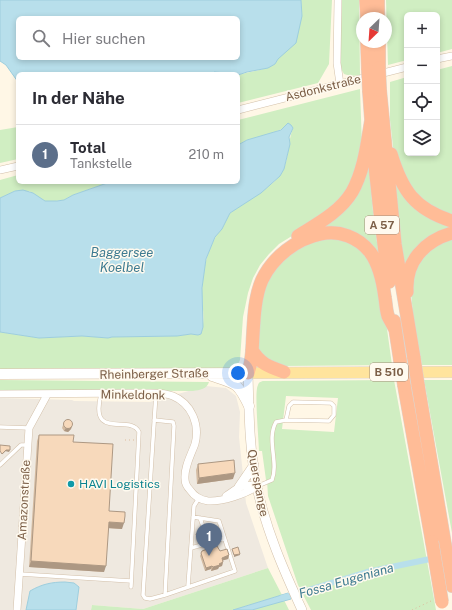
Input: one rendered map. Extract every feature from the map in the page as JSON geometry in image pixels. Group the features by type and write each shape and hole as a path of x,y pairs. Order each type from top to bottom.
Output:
{"highway":[{"path":"366,0 367,12"},
{"path":"378,0 378,12"},
{"name":"A 57","path":"369,48 374,69 375,90 371,121 383,241 400,360 404,385 438,541 452,586"},
{"name":"A 57","path":"374,69 378,48"},
{"name":"A 57","path":"375,90 384,128 395,244 418,385 438,541 443,606"},
{"path":"248,373 245,363 244,343 251,292 256,278 269,259 276,252 335,211 352,192 358,180 371,121"},
{"path":"384,128 398,175 406,191 421,206 442,218 452,221"},
{"path":"248,373 252,363 252,335 258,294 262,280 274,262 284,252 296,244 315,236 326,233 340,234 358,241 370,252 378,266 384,289 388,315 396,329"},
{"path":"405,309 408,301 408,276 415,259 423,249 433,241 452,233"},
{"path":"252,350 261,362 267,366 284,372"}],"main road":[{"name":"Rheinberger Straße","path":"0,374 452,372"},
{"path":"205,374 232,383 240,389 249,406"}],"street":[{"path":"338,0 337,63 340,84"},
{"path":"440,58 452,56"},
{"name":"Asdonkstraße","path":"240,109 404,68"},
{"path":"0,170 16,166"},
{"name":"Querspange","path":"248,373 249,433 257,486 265,518 300,608"},
{"name":"Minkeldonk","path":"0,394 166,394 174,396 189,408 197,427 195,444 186,468 185,480 189,490 199,498"},
{"name":"Amazonstraße","path":"17,610 29,428 47,395"},
{"path":"239,487 254,465"},
{"path":"219,500 239,487 247,484 257,486"},
{"path":"199,498 209,501 219,500 250,492 257,486"}],"lane":[{"path":"101,394 98,412 101,418 113,425 132,425 137,427 139,432 131,587"},
{"path":"156,394 143,595 146,598 150,599 165,595 235,571 219,521 193,517"},
{"path":"257,486 272,480 274,474 272,440 273,427 276,422 286,420 329,421 334,415 334,406 331,403 293,402 289,406 286,420"},
{"path":"154,420 170,421 173,422 174,426 165,595"},
{"path":"0,427 29,428"},
{"path":"0,465 21,445 27,445"},
{"path":"188,586 194,506 199,498"},
{"path":"200,518 208,543"},
{"path":"191,548 224,538"},
{"path":"20,574 131,580"}],"shaded area":[{"path":"206,386 226,388 236,396 240,412 239,437 246,503 268,568 143,609 92,605 91,610 0,610 0,398 150,402"}],"green space":[{"path":"301,0 332,0 329,64 318,83 240,102 240,75 261,70 275,64 302,16"},
{"path":"342,0 359,0 359,12 356,12 356,48 360,48 360,75 352,76 344,74 339,65"},
{"path":"386,0 452,0 452,49 440,52 440,12 404,12 404,61 388,65 387,48 392,48 392,12 386,12"},
{"path":"452,66 452,217 416,196 394,155 390,120 390,82 404,78 404,156 440,156 440,69"},
{"path":"360,89 362,146 359,162 343,197 316,221 279,244 260,265 253,278 248,293 243,317 240,360 237,366 230,368 0,369 0,332 39,338 82,336 108,338 201,334 203,320 203,274 206,259 212,245 228,215 269,186 280,175 287,158 293,128 284,128 270,134 247,140 240,144 240,119"},
{"path":"16,127 16,159 0,163 0,130"},
{"path":"368,156 374,223 380,262 372,251 315,229 324,224"},
{"path":"16,176 16,184 104,184 73,195 64,200 45,201 29,191 15,191 0,198 0,180"},
{"path":"394,176 447,223 452,231 443,233 406,276 398,222"},
{"path":"452,237 452,365 422,365 413,314 411,292 412,276 424,252"},
{"path":"335,238 354,244 368,257 382,293 392,365 282,366 257,353 262,292 278,264 310,241"},
{"path":"0,380 209,382 205,388 193,391 0,390"},
{"path":"394,380 436,610 311,610 298,585 268,496 262,451 259,451 256,397 259,383 263,381","holes":["286,396 338,398 334,432 282,429"]},
{"path":"424,380 452,380 452,533"},
{"path":"268,568 282,595 233,610 91,610 92,605 143,609"},
{"path":"284,600 289,610 252,610"}],"water":[{"path":"0,0 301,0 302,16 296,43 278,59 275,64 268,68 240,74 240,72 16,72 16,79 6,65 0,61"},
{"name":"Baggersee Koelbel","path":"288,123 293,128 289,137 290,144 284,169 280,176 261,193 230,213 222,229 215,237 206,259 202,288 203,327 201,334 108,338 82,336 39,338 0,332 0,198 15,191 23,190 33,193 45,201 57,201 64,200 73,195 104,184 240,184 240,144 247,140 281,130"},
{"path":"65,582 74,583 79,587 76,610 26,610 30,591 47,584"},
{"path":"288,593 291,599 252,610 233,610"}],"building":[{"path":"66,420 70,420 72,424 70,428 66,428 64,426 64,422"},
{"name":"HAVI Logistics","path":"39,435 74,435 73,442 113,444 109,511 125,512 125,516 124,523 109,522 106,566 31,561"},
{"path":"0,445 10,446 10,450 6,450 2,454 0,451"},
{"path":"234,460 235,473 199,478 198,464"},
{"path":"215,529 217,535 211,537 209,530"},
{"path":"203,532 205,539 199,541 196,534"},
{"path":"213,542 214,547 217,546 220,551 227,549 229,555 222,558 223,562 219,564 220,565 206,568 201,553 202,551 210,548 208,543"},
{"path":"238,547 240,554 234,555 232,549"}],"waterway":[{"name":"Fossa Eugeniana","path":"282,598 367,572 435,558"}],"place":[{"name":"HAVI Logistics","path":"71,484"},
{"name":"Total","path":"209,556"}]}
